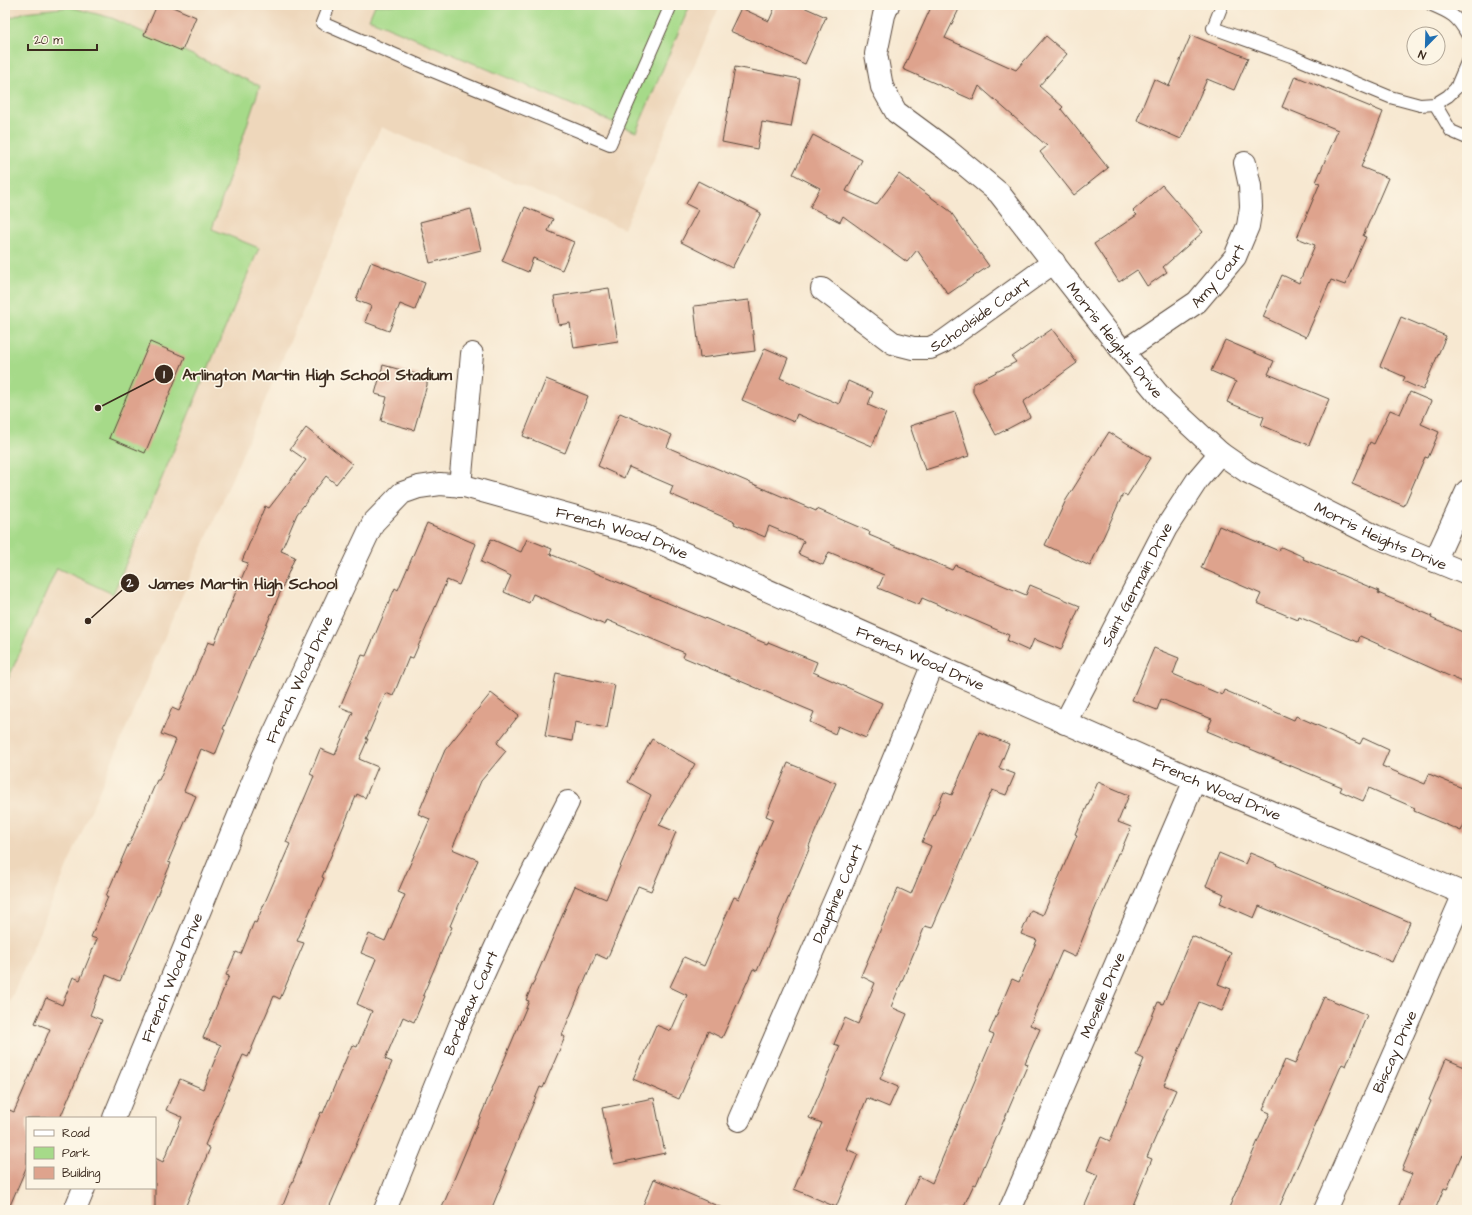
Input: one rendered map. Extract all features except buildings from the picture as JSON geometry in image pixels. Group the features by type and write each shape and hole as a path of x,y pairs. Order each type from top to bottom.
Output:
{"street":[{"name":"Morris Heights Drive","path":"888,5 884,16 876,54 882,87 896,112 946,149 999,193 1123,352 1163,400 1220,453 1246,471 1375,536 1467,574"},
{"name":"Amy Court","path":"1123,352 1197,302 1235,257 1248,226 1251,207 1250,186 1245,163"},
{"name":"Schoolside Court","path":"822,289 893,343 913,348 930,348 943,342 1054,262"},
{"path":"460,486 472,354"},
{"name":"Saint Germain Drive","path":"1065,723 1166,528 1198,479 1220,453"},
{"name":"French Wood Drive","path":"114,1117 263,757 373,523 402,492 419,487 440,484 460,486 645,536 1195,780 1466,895"},
{"path":"1435,561 1467,491"},
{"name":"Dauphine Court","path":"738,1120 841,886 933,664"},
{"name":"Moselle Drive","path":"1010,1210 1195,780"},
{"name":"Bordeaux Court","path":"385,1210 460,1025 499,938 568,802"},
{"name":"Biscay Drive","path":"1325,1210 1466,895"},
{"path":"75,1210 84,1189"}],"lane":[{"path":"329,5 322,22 423,67 610,144 671,5"},
{"path":"1222,5 1213,28 1291,56 1390,97 1420,105 1435,104 1448,96 1456,88 1467,62"},
{"path":"1432,5 1446,11 1460,22 1467,34"},
{"path":"1435,104 1451,131 1467,138"}],"shaded area":[{"path":"5,5 720,5 624,229 381,127 5,1013"}],"green space":[{"path":"375,5 690,5 636,132 369,19"},
{"path":"70,7 112,18 260,86 212,229 259,248 113,594 57,568 5,686 5,20 25,12"}],"place":[{"name":"Arlington Martin High School Stadium","path":"98,408"},
{"name":"James Martin High School","path":"88,621"}]}
